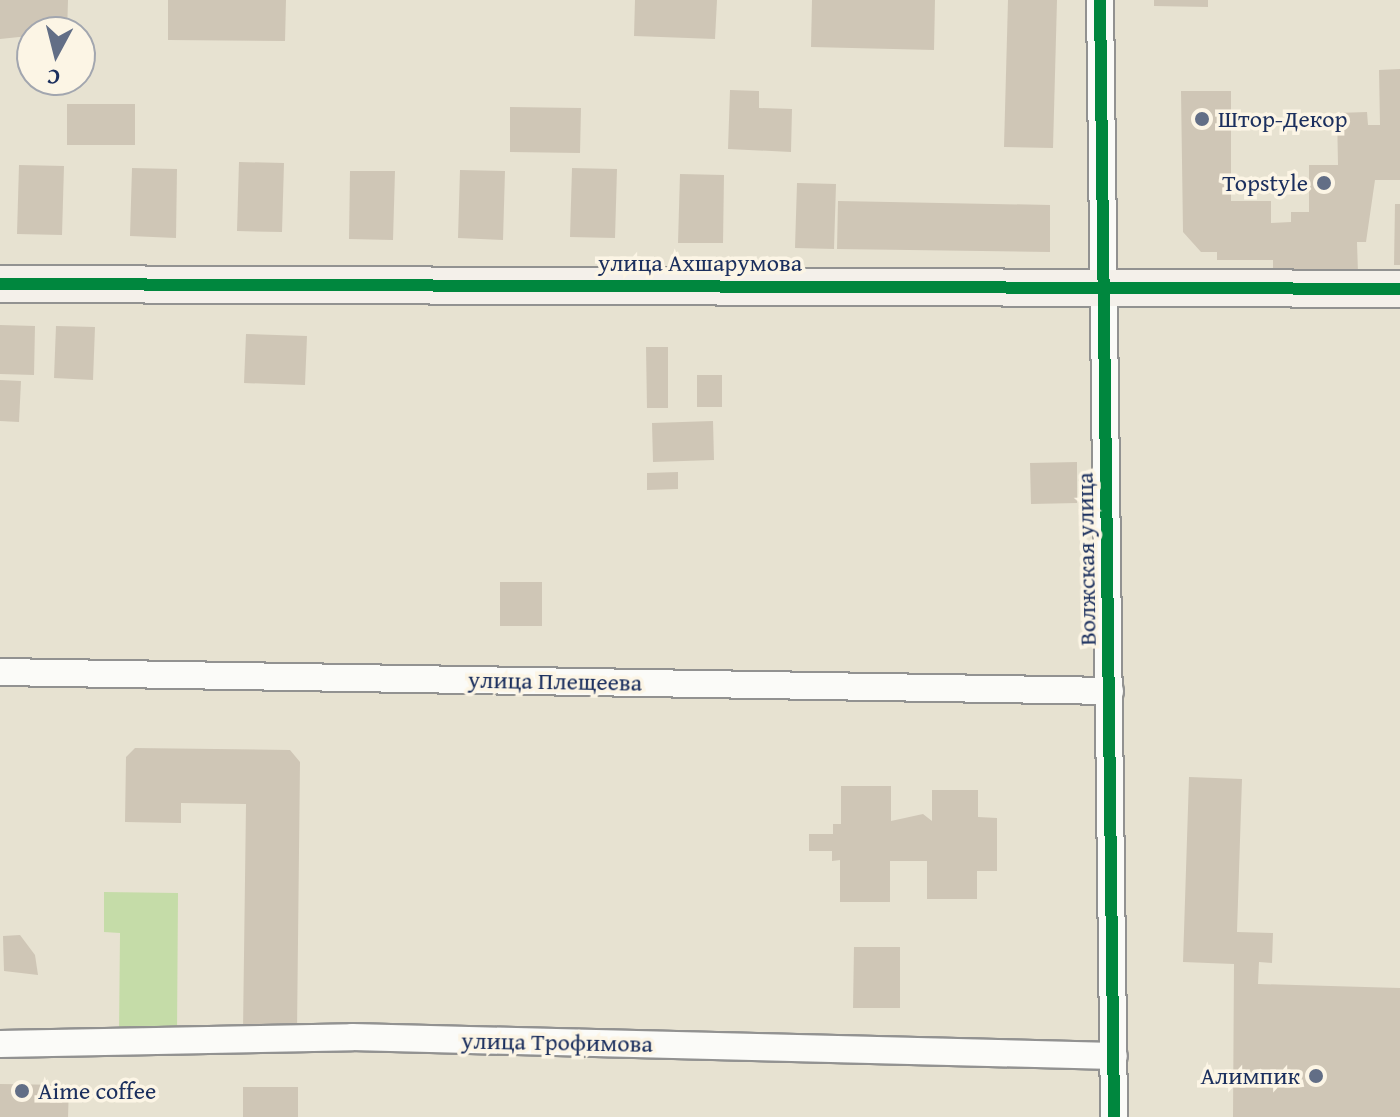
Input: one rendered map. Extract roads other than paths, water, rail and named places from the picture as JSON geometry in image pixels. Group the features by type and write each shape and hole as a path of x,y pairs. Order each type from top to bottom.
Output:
{"street":[{"name":"Волжская улица","path":"1100,0 1114,1117"},
{"name":"улица Ахшарумова","path":"0,284 1400,289"},
{"name":"улица Плещеева","path":"0,672 1110,691"},
{"name":"улица Трофимова","path":"0,1044 352,1037 1114,1056"}],"place":[{"name":"Штор-Декор","path":"1202,119"},
{"name":"Topstyle","path":"1324,183"},
{"name":"Алимпик","path":"1316,1076"},
{"name":"Aime coffee","path":"22,1091"}]}
